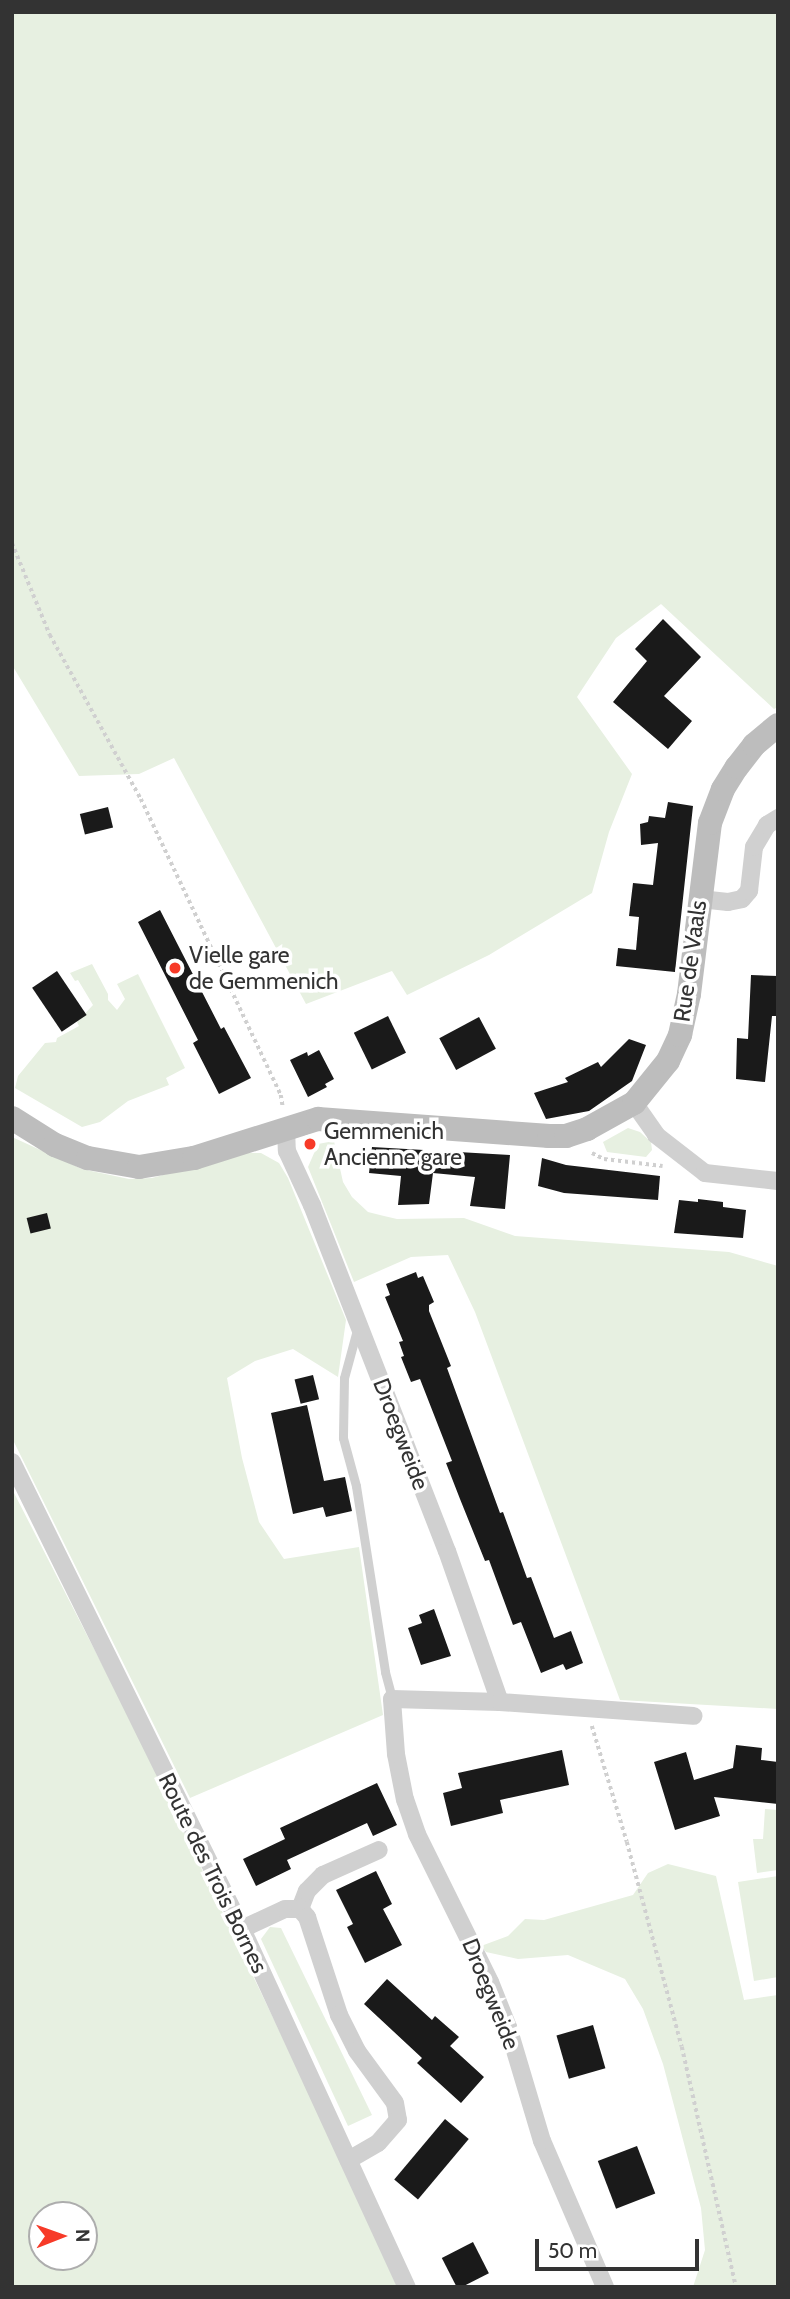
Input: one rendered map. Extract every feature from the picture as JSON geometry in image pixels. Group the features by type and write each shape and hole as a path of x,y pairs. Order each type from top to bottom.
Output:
{"main road":[{"name":"Rue de Vaals","path":"12,1118 55,1145 88,1158 139,1167 194,1158 318,1119 341,1118 466,1131 566,1136 587,1129 634,1103 652,1085 668,1061 680,1035 689,994 710,823 723,789 754,745 778,725"}],"street":[{"path":"700,899 742,899 749,891 754,847 766,825 778,818"},
{"path":"634,1103 656,1135 705,1173 778,1181"},
{"name":"Droegweide","path":"286,1127 287,1151 312,1205 447,1551 500,1702"},
{"name":"Route des Trois Bornes","path":"12,1462 242,1929 407,2287"},
{"name":"Droegweide","path":"392,1699 396,1754 413,1823 490,1982 508,2027 542,2141 605,2287"},
{"path":"392,1699 500,1702 693,1716"},
{"path":"300,1909 307,1891 323,1875 379,1850"},
{"path":"242,1929 285,1909 300,1909 307,1917 339,2015 357,2051 395,2103 398,2120 379,2143 349,2160"}],"lane":[{"name":"Droegweide","path":"358,1325 344,1378 343,1438 356,1486 385,1672 392,1699"}],"path":[{"path":"12,543 50,635 141,799 281,1095 286,1127"},
{"path":"566,1136 575,1145 604,1159 700,1169"},
{"path":"591,1710 594,1741 627,1842 682,2046 736,2287"}],"green space":[{"path":"12,12 778,12 778,707 774,709 661,604 616,638 577,697 632,774 609,832 592,893 489,955 407,995 392,971 306,1004 174,758 139,774 79,776 12,665"},
{"path":"92,964 108,994 108,1000 117,1010 125,999 117,984 138,974 185,1068 166,1078 169,1085 128,1101 100,1122 82,1127 15,1088 18,1076 45,1043 56,1042 57,1038 79,1026 77,1022 93,1005 78,980 75,981 70,973"},
{"path":"628,1128 640,1132 651,1142 652,1150 646,1157 607,1152 603,1142"},
{"path":"12,1137 82,1169 129,1179 152,1178 243,1153 261,1153 279,1163 288,1178 346,1320 338,1377 293,1349 255,1361 227,1378 242,1458 259,1522 284,1559 359,1547 383,1715 190,1798 12,1438"},
{"path":"334,1141 343,1182 352,1197 368,1212 397,1219 464,1218 515,1236 729,1252 778,1266 778,1709 620,1700 475,1312 448,1255 411,1257 354,1282 308,1167 318,1144"},
{"path":"12,1489 128,1715 346,2170 397,2287 12,2287"},
{"path":"765,1809 778,1810 778,1870 757,1873 753,1839 763,1839"},
{"path":"668,1864 716,1876 744,2000 778,1995 778,2287 693,2287 705,2250 701,2208 663,2064 643,2009 625,1979 568,1955 518,1959 486,1952 481,1946 508,1936 525,1919 544,1920 633,1895 648,1873"},
{"path":"778,1876 778,1977 754,1981 738,1882"},
{"path":"270,1927 281,1928 372,2115 348,2126 261,1939"}],"building":[{"path":"663,619 701,657 664,696 692,721 668,749 613,702 647,661 635,649"},
{"path":"668,802 693,806 675,972 616,966 618,948 636,950 639,917 629,916 633,883 653,885 658,843 641,845 640,824 648,822 649,816 665,818"},
{"path":"108,807 113,827 85,834 80,814"},
{"path":"160,910 221,1029 224,1027 251,1078 219,1094 193,1043 198,1040 138,922"},
{"path":"57,971 87,1015 62,1032 32,988"},
{"path":"751,975 778,976 777,1016 772,1016 765,1082 736,1079 737,1038 748,1039"},
{"path":"388,1016 406,1053 372,1070 354,1033"},
{"path":"479,1017 496,1049 456,1070 439,1038"},
{"path":"629,1039 646,1045 632,1081 589,1111 546,1119 534,1093 568,1082 565,1078 598,1062 601,1067"},
{"path":"319,1050 334,1079 325,1084 327,1087 308,1097 290,1060"},
{"path":"372,1147 510,1155 505,1209 470,1206 475,1177 433,1173 429,1204 398,1205 401,1176 369,1173"},
{"path":"542,1158 566,1165 660,1176 658,1200 564,1193 538,1186"},
{"path":"698,1199 723,1202 723,1207 746,1210 743,1238 674,1233 679,1200 698,1202"},
{"path":"47,1213 51,1229 30,1234 27,1218"},
{"path":"416,1272 418,1278 423,1276 434,1302 429,1305 429,1311 451,1366 447,1368 527,1578 531,1577 554,1638 571,1631 583,1663 566,1670 563,1664 541,1673 521,1622 513,1625 489,1560 485,1561 446,1463 452,1461 420,1379 411,1382 401,1357 404,1356 399,1342 403,1341 385,1297 390,1295 386,1284"},
{"path":"313,1375 319,1399 301,1404 295,1380"},
{"path":"307,1405 324,1481 345,1477 352,1511 326,1517 323,1507 293,1514 271,1413"},
{"path":"434,1609 451,1656 421,1665 408,1628 422,1623 419,1615"},
{"path":"736,1745 762,1748 761,1760 778,1762 778,1804 714,1797 720,1816 675,1830 654,1762 686,1752 694,1780 733,1768"},
{"path":"562,1750 569,1785 500,1800 503,1813 451,1826 443,1793 462,1788 458,1773"},
{"path":"377,1783 397,1825 373,1836 367,1823 287,1860 291,1869 256,1886 243,1859 285,1839 280,1828"},
{"path":"376,1871 392,1904 383,1909 402,1945 365,1963 347,1927 353,1924 336,1890"},
{"path":"387,1979 432,2020 435,2016 459,2037 450,2046 484,2077 461,2103 417,2063 422,2058 364,2004"},
{"path":"593,2025 605,2068 569,2079 556,2035"},
{"path":"445,2119 469,2139 418,2199 394,2180"},
{"path":"637,2146 655,2194 616,2209 598,2161"},
{"path":"473,2242 489,2273 457,2287 442,2258"}],"place":[{"name":"Vielle gare de Gemmenich","path":"175,968"},
{"name":"Gemmenich Ancienne gare","path":"310,1144"}]}
